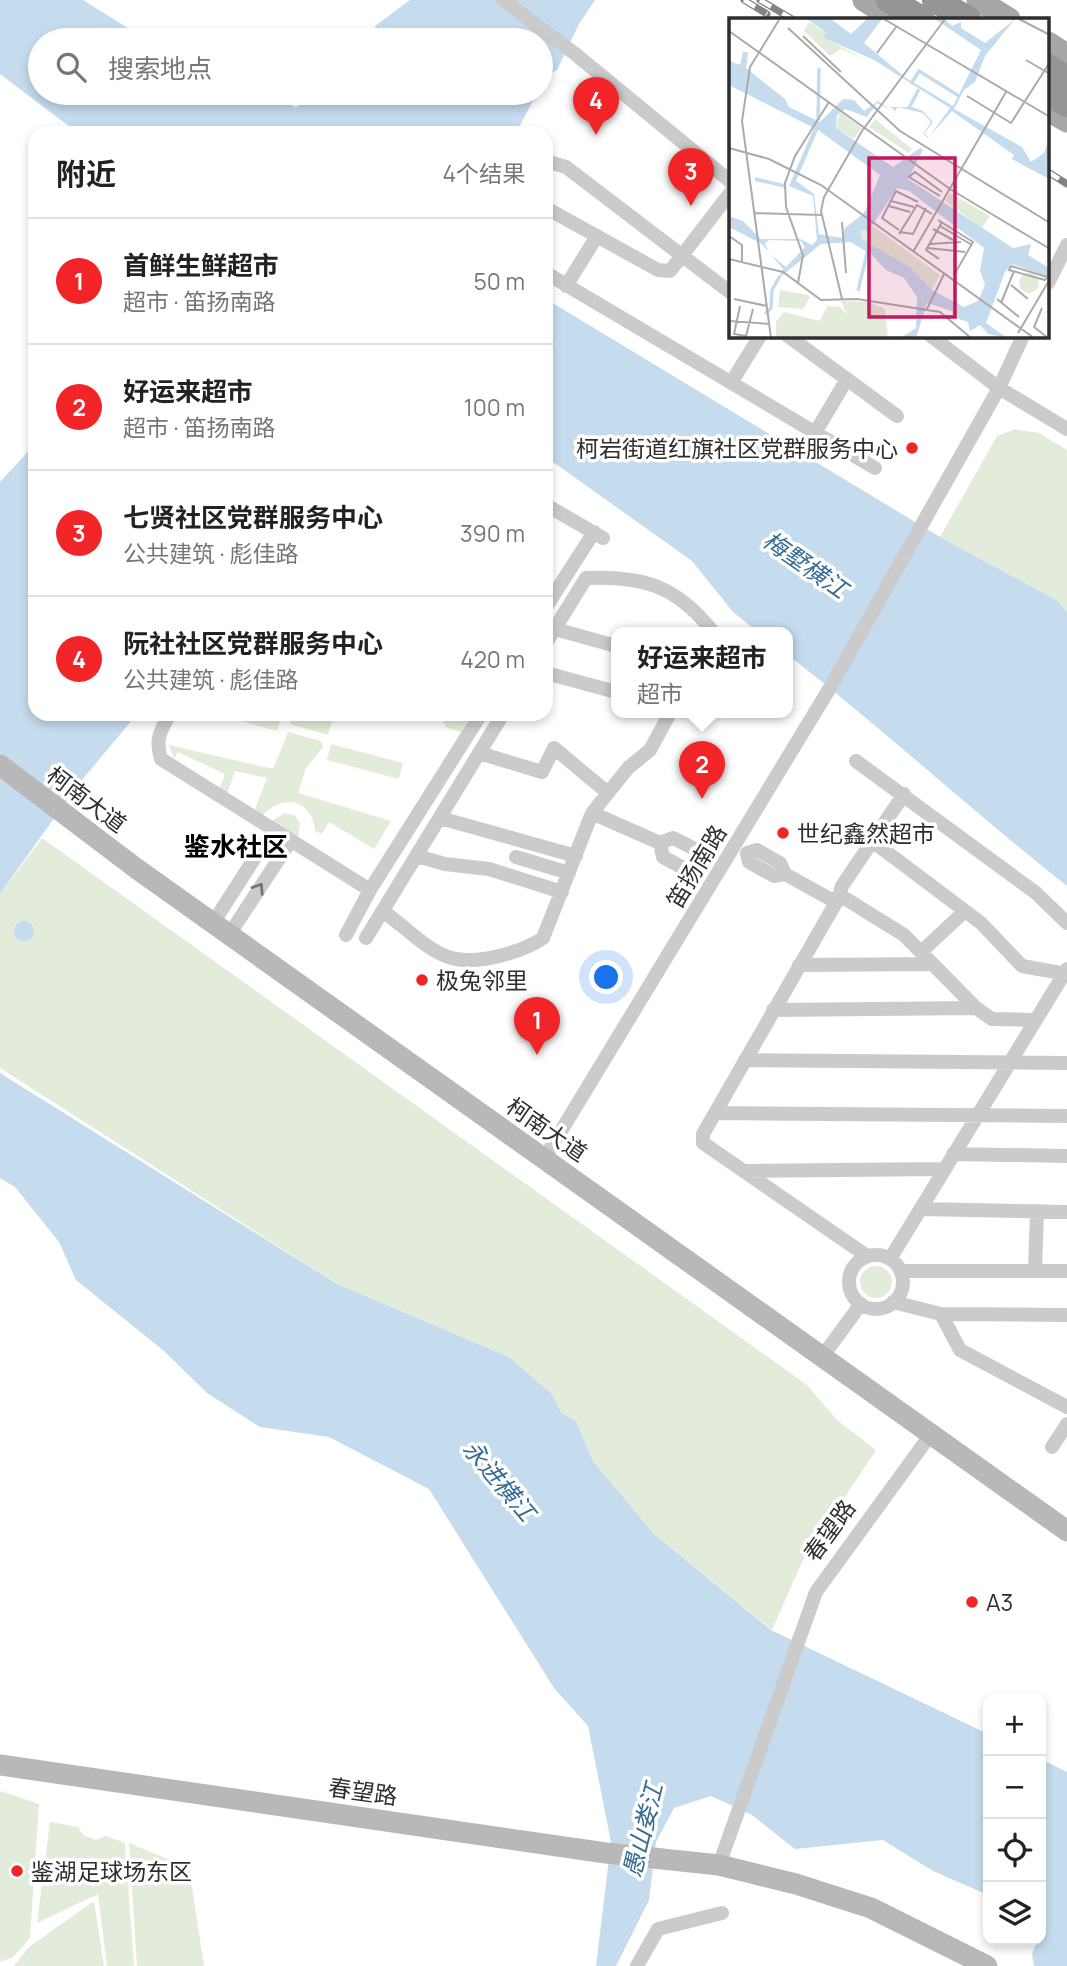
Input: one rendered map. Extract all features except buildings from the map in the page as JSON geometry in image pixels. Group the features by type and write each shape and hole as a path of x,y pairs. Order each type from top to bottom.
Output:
{"highway":[{"path":"889,0 920,18"},
{"path":"935,0 966,18"},
{"path":"1050,68 1067,79"},
{"path":"1050,94 1067,104"}],"main road":[{"path":"864,0 892,18"},
{"path":"978,0 1008,18"},
{"path":"1050,44 1067,55"},
{"path":"1050,111 1067,121"},
{"name":"柯南大道","path":"0,765 108,848 1067,1531"},
{"name":"春望路","path":"0,1765 606,1853 719,1865 796,1884 871,1908 987,1966"}],"street":[{"path":"503,0 541,28"},
{"path":"553,37 729,180"},
{"path":"553,163 566,167 729,291"},
{"path":"553,212 658,270 670,271 680,254 729,194"},
{"path":"566,286 597,236"},
{"path":"1050,279 1067,245"},
{"path":"553,278 875,468"},
{"path":"731,383 759,338"},
{"path":"791,338 897,416"},
{"path":"934,338 999,388 1067,429"},
{"name":"笛扬南路","path":"544,1158 717,875 741,850 999,388 1022,338"},
{"path":"815,433 846,379"},
{"path":"553,509 599,535 553,582"},
{"path":"553,632 586,578 626,576 679,596 709,627"},
{"path":"698,627 701,616"},
{"path":"555,629 611,645"},
{"path":"553,675 611,691"},
{"path":"383,911 447,959 464,962 482,961 530,947 543,939 592,813 628,768 650,750 667,718"},
{"path":"166,721 159,733 157,746 161,759 370,890"},
{"path":"346,935 370,890 477,721"},
{"path":"366,939 499,721"},
{"path":"479,753 542,772 554,748 608,793"},
{"path":"856,761 1036,893 1067,923"},
{"path":"867,1256 860,1260 850,1274 850,1291 861,1304 877,1309 893,1302 902,1288 901,1271 890,1259 867,1256 703,1143 703,1134 838,899 842,886 904,794"},
{"path":"592,813 660,843 673,838 697,850 699,864"},
{"path":"440,818 576,856"},
{"path":"221,929 272,831"},
{"path":"872,841 981,923 1022,966 1066,971 890,1259"},
{"path":"221,929 290,842"},
{"path":"660,843 663,857 687,870 699,864"},
{"path":"741,850 750,862 774,876 785,874 830,899 846,900 904,935 976,1007 992,1019 1034,1020"},
{"path":"417,856 445,864 489,869 562,892"},
{"path":"516,857 569,873"},
{"path":"699,864 717,875"},
{"path":"921,952 965,911"},
{"path":"799,965 932,964"},
{"path":"773,1010 976,1007"},
{"path":"745,1060 1067,1063"},
{"path":"715,1113 1067,1116"},
{"path":"953,1154 1067,1156"},
{"path":"745,1171 944,1169"},
{"path":"920,1209 1067,1212"},
{"path":"1035,1270 1037,1211"},
{"path":"901,1271 1067,1271"},
{"path":"893,1302 941,1314 1067,1315"},
{"path":"822,1357 861,1304"},
{"path":"941,1314 960,1350 1067,1407"},
{"path":"1052,1447 1067,1424"},
{"name":"春望路","path":"719,1865 816,1592 931,1434"},
{"path":"637,1966 658,1929 722,1913"}],"green space":[{"path":"1015,429 1039,433 1067,450 1067,612 1058,601 940,537 997,436"},
{"path":"242,721 280,721 277,731"},
{"path":"291,721 332,721 328,735 290,724"},
{"path":"468,721 461,732 447,728 443,722"},
{"path":"288,732 321,741 323,747 306,768 298,793 391,821 374,849 329,822 322,834 315,831 309,812 296,803 279,804 263,815 255,809 267,778 235,771 227,794 219,789 225,774 178,752 174,759 169,745 273,769"},
{"path":"331,744 403,763 399,779 327,760"},
{"path":"284,813 294,815 300,823 298,838 272,821"},
{"path":"42,838 807,1385 837,1420 876,1450 802,1562 772,1630 654,1534 593,1461 576,1421 561,1413 552,1394 509,1357 337,1284 0,1068 0,894"},
{"path":"876,1266 887,1271 892,1282 887,1293 876,1298 865,1293 860,1282 865,1271"},
{"name":"鉴湖足球场东区","path":"0,1791 39,1804 30,1938 13,1957 0,1962"},
{"path":"50,1822 78,1827 83,1835 96,1840 106,1836 125,1843 134,1966 107,1966 98,1894 37,1923"},
{"path":"129,1843 189,1868 204,1966 137,1966"},
{"path":"94,1901 104,1966 14,1966 29,1947"}],"water":[{"path":"0,0 83,0 128,28 28,28 28,95 0,74"},
{"path":"410,0 595,0 579,24 557,70 553,73 553,28 375,26"},
{"path":"41,105 291,105 296,108 299,105 531,105 520,126 69,126"},
{"name":"梅墅横江","path":"553,303 940,537 1058,601 1067,612 1067,886 793,659 793,627 752,627 733,612 692,561 553,462"},
{"path":"28,452 28,721 131,721 77,786 0,894 0,482"},
{"path":"24,921 31,924 34,931 31,938 24,941 17,938 14,931 17,924"},
{"path":"0,1073 337,1284 509,1357 552,1394 561,1413 576,1421 593,1461 654,1534 771,1630 983,1732 983,1893 933,1871 883,1840 795,1849 752,1815 711,1796 674,1808 656,1842 649,1900 616,1966 596,1966 611,1842 588,1726 554,1688 429,1489 329,1437 260,1427 207,1393 164,1351 76,1280 59,1242 15,1187 0,1178"},
{"path":"1046,1762 1067,1772 1067,1966 1034,1966 1032,1954 1035,1945 1046,1945"}],"railway":[{"path":"744,0 767,14"},
{"path":"760,0 790,18"},
{"path":"1050,173 1067,184"}],"place":[{"name":"阮社社区党群服务中心","path":"596,135"},
{"name":"七贤社区党群服务中心","path":"691,206"},
{"name":"柯岩街道红旗社区党群服务中心","path":"912,448"},
{"name":"好运来超市","path":"702,799"},
{"name":"世纪鑫然超市","path":"783,833"},
{"name":"极兔邻里","path":"422,980"},
{"name":"首鲜生鲜超市","path":"537,1055"},
{"name":"A3","path":"972,1602"},
{"name":"鉴湖足球场东区","path":"17,1871"}],"district":[{"name":"鉴水社区","path":"236,846"}],"water label":[{"name":"永进横江","path":"500,1480"},
{"name":"愚山娄江","path":"642,1830"}]}
